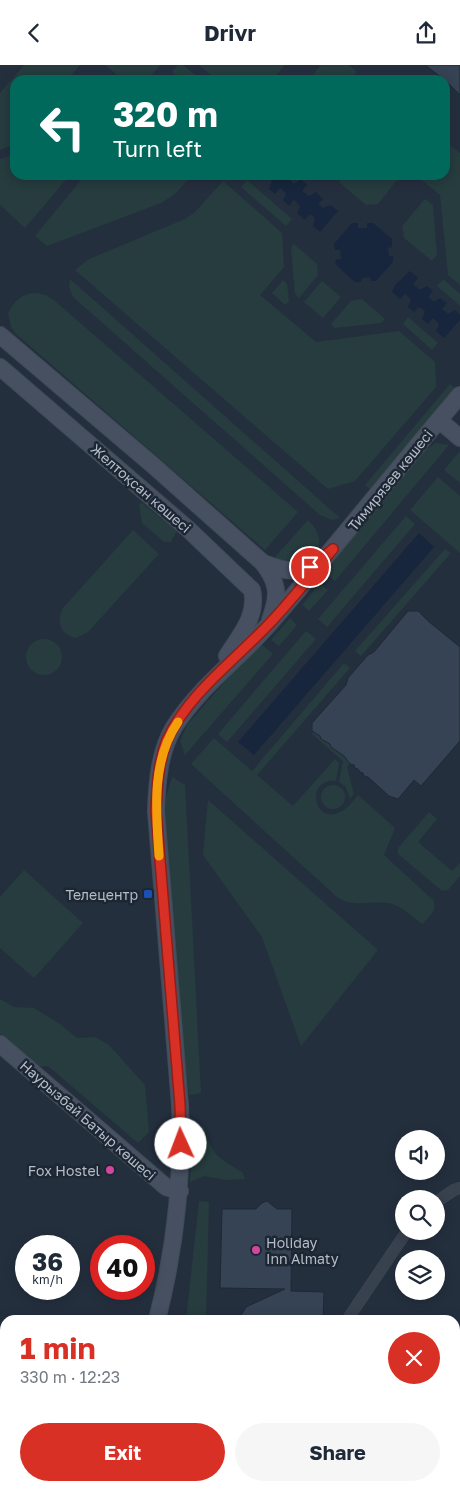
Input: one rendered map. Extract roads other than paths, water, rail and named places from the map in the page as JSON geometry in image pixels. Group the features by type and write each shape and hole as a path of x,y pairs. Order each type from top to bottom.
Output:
{"street":[{"name":"Желтоқсан көшесі","path":"0,335 162,473 263,563"},
{"name":"Желтоқсан көшесі","path":"0,367 188,529 245,582 252,590 254,600 253,612 247,624"},
{"name":"Тимирязев көшесі","path":"158,1315 164,1293 180,1191 181,1144 180,1105 156,811 158,778 164,751 173,728 216,675 269,624 460,395"},
{"path":"439,420 460,438"},
{"path":"263,563 290,572 301,571 310,567 333,549"},
{"path":"263,563 274,579 277,590 275,606 269,624"},
{"name":"Тимирязев көшесі","path":"216,675 247,624"},
{"name":"Наурызбай Батыр көшесі","path":"0,1045 166,1187 180,1191"},
{"path":"445,1195 454,1189 460,1188"},
{"path":"350,1315 401,1240"}],"water":[{"path":"271,180 290,180 294,184 302,180 307,185 302,191 309,196 316,192 323,199 318,204 323,208 330,205 338,211 320,232 313,226 315,218 310,214 305,220 297,213 300,206 294,200 289,206 283,200 286,193 280,188 275,194 269,189"},
{"path":"352,223 358,223 358,228 367,228 367,223 373,223 392,239 392,247 388,248 389,256 393,256 393,262 376,281 371,281 370,277 362,278 361,282 355,282 336,265 335,260 341,259 340,250 335,250 334,244"},
{"path":"410,271 418,278 413,284 420,290 427,286 433,291 428,297 434,302 440,298 447,303 442,309 448,314 455,310 460,315 460,320 444,338 436,331 439,324 433,318 428,324 422,319 425,311 419,307 414,312 408,307 411,299 405,294 400,299 392,292 395,285"},
{"path":"419,533 434,547 254,755 238,742"}],"place":[{"name":"Телецентр","path":"148,894"},
{"name":"Fox Hostel","path":"110,1170"},
{"name":"Holiday Inn Almaty","path":"256,1250"}]}
